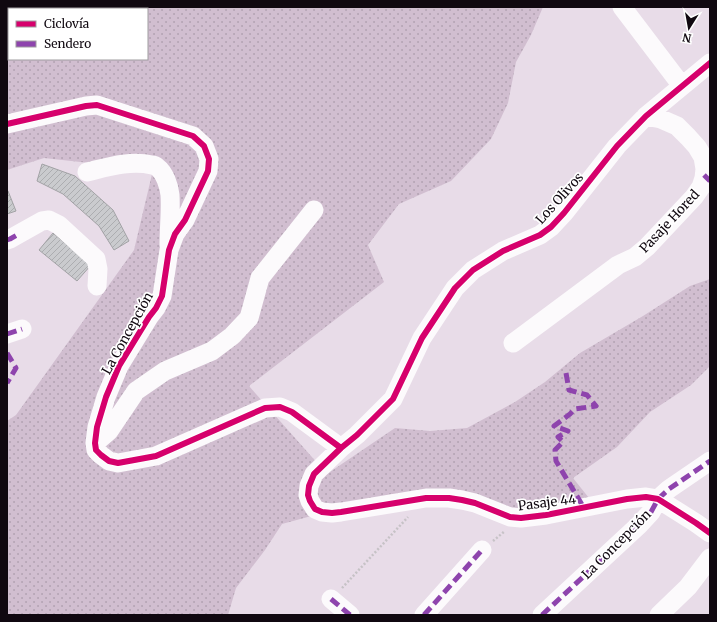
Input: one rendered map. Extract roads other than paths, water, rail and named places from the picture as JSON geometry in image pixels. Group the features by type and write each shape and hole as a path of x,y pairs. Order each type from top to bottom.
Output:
{"street":[{"path":"622,7 682,86"},
{"name":"Los Olivos","path":"341,448 357,435 393,399 422,338 455,288 473,270 502,251 540,235 552,227 617,146 646,116 710,63"},
{"name":"La Concepción","path":"7,124 86,106 97,105 194,136 204,146 209,159 208,171 185,220 175,234 169,250 162,296 119,366 106,397 97,427 95,443"},
{"name":"Pasaje Hored","path":"513,343 618,265 636,257 694,197 701,187 705,169 703,157 697,147 677,126 646,116"},
{"path":"87,172 119,164 145,163 156,166 168,184 170,194 169,250"},
{"path":"314,210 260,278 249,318 232,336 212,351 165,372 136,391 109,431 95,443 96,450 101,455 109,461 118,463 156,456 265,408 280,407 292,412 341,448"},
{"path":"12,238 42,221 50,220 59,225 96,260 98,269 97,286"},
{"name":"Pasaje 44","path":"341,448 314,474 309,486 308,495 310,501 315,509 322,512 332,513 426,498 449,498 475,503 510,517 521,518 646,497 658,499 710,533"},
{"name":"La Concepción","path":"542,615 639,525 650,512 658,499 669,489 710,461"},
{"path":"424,615 482,550"},
{"path":"659,615 688,587 710,558"},
{"path":"331,599 350,615"}]}
